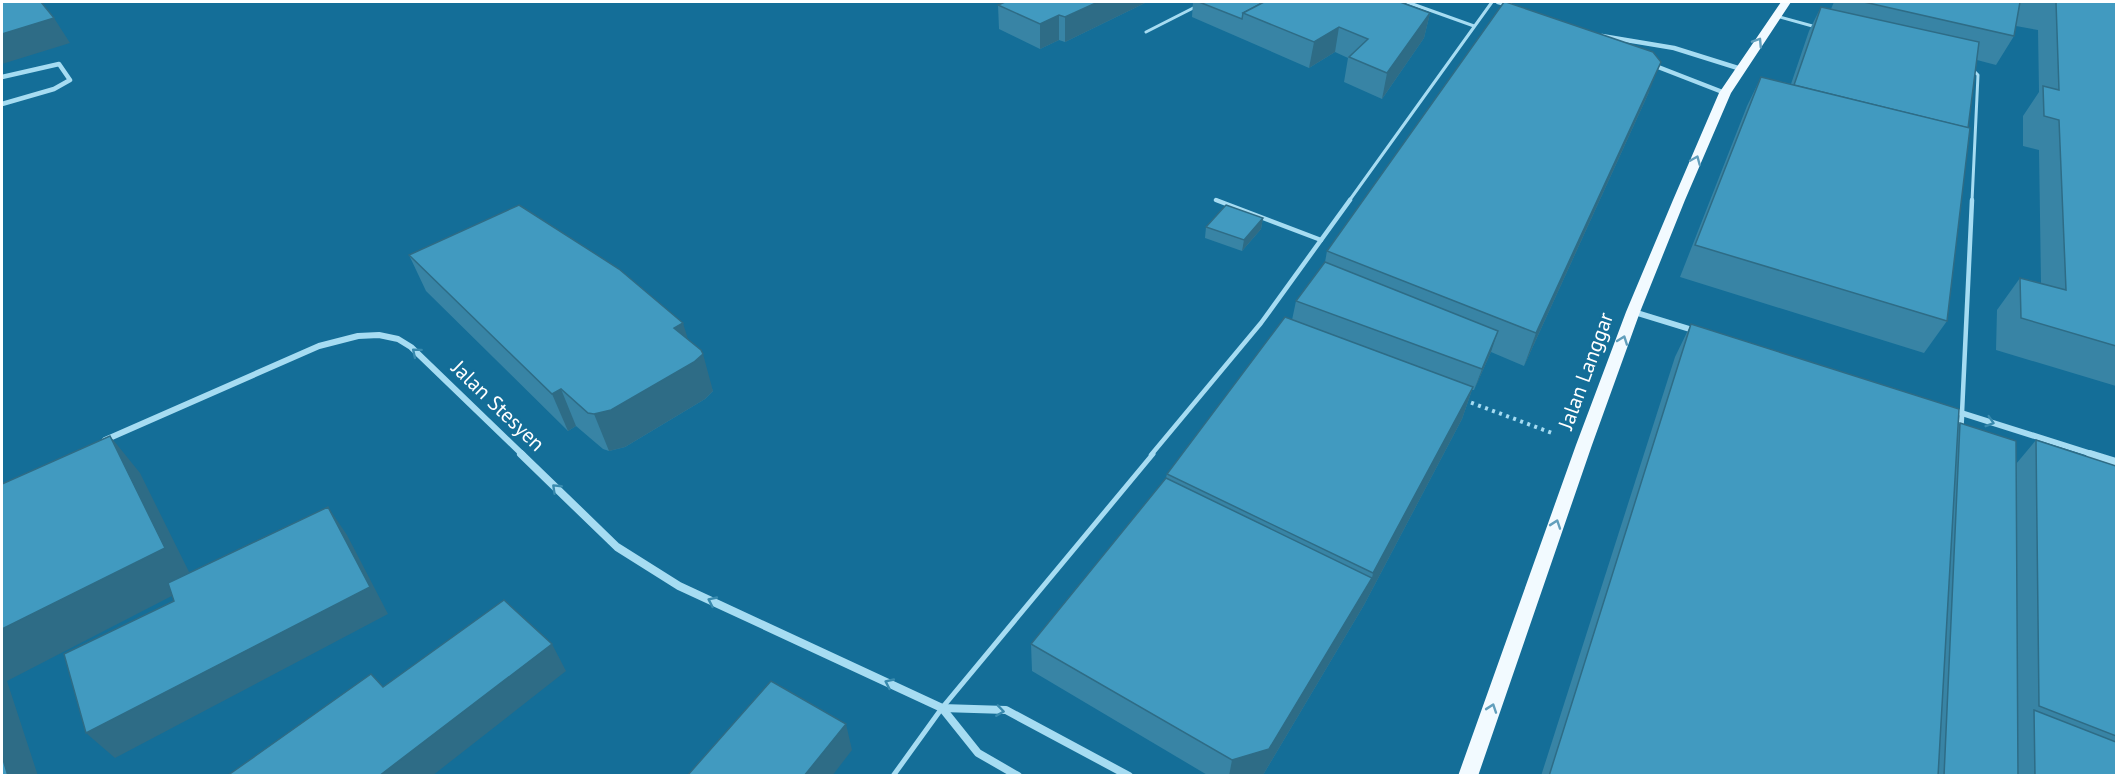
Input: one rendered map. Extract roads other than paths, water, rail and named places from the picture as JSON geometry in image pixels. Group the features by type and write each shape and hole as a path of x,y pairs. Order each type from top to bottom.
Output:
{"main road":[{"name":"Jalan Langgar","path":"1468,776 1633,312 1725,93 1786,2"}],"street":[{"path":"1498,2 1519,8"},
{"path":"1594,33 1674,48 1742,69"},
{"path":"1604,36 1623,48"},
{"path":"1642,59 1725,93"},
{"path":"2,77 59,64 70,80 54,89 2,104"},
{"path":"1633,312 1701,333"},
{"name":"Jalan Stesyen","path":"100,442 319,346 348,338 376,335 399,339 417,352 616,547 679,586 942,708 1006,710 1129,776"},
{"path":"1939,406 2116,462"},
{"path":"1961,439 1962,413"},
{"name":"Jalan Stesyen","path":"942,708 978,753 1018,776"}],"lane":[{"path":"1146,32 1204,2"},
{"path":"1407,2 1474,26"},
{"path":"893,776 942,708 1261,323 1492,2"},
{"path":"1776,16 1818,28"},
{"path":"1962,413 1978,75 1967,66"},
{"path":"1216,200 1321,240"}]}
